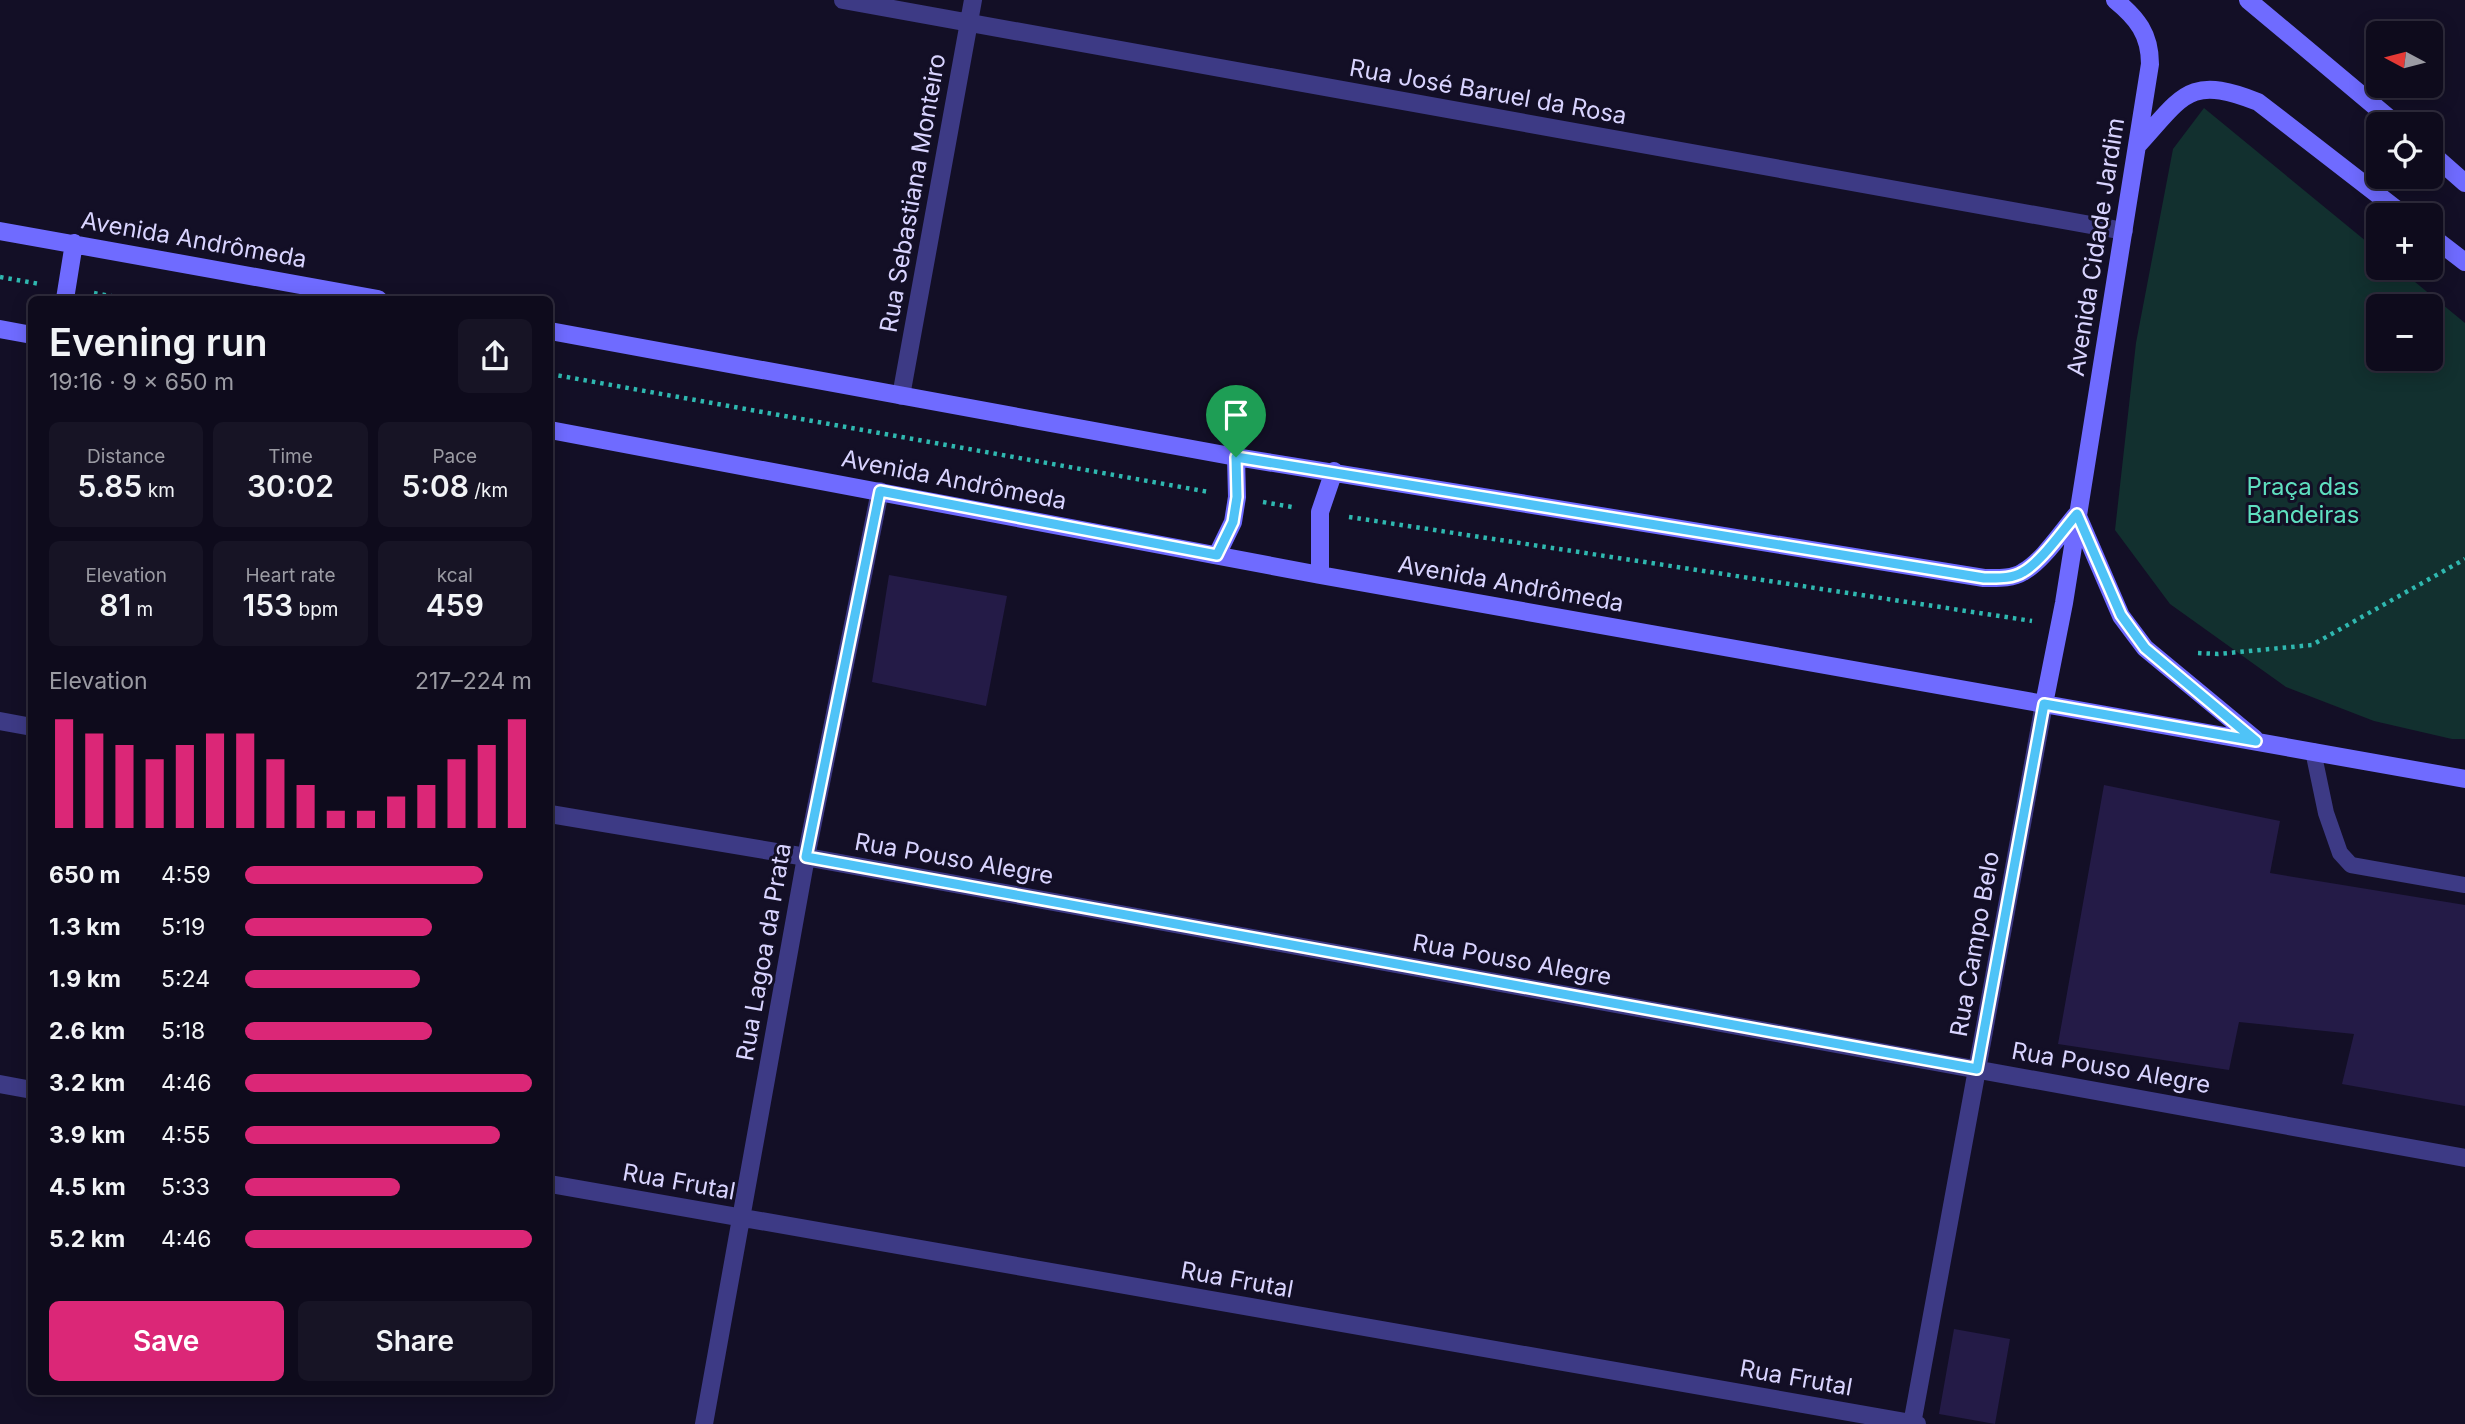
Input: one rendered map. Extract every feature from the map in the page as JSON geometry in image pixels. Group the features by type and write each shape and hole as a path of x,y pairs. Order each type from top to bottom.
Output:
{"main road":[{"name":"Avenida Cidade Jardim","path":"2077,514 2150,64 2150,47 2143,29 2115,0"},
{"path":"2248,0 2382,112"},
{"path":"2137,146 2178,102 2193,91 2212,88 2235,93 2258,102 2388,203"},
{"path":"2443,164 2465,183"},
{"name":"Avenida Andrômeda","path":"0,231 362,296"},
{"path":"65,296 74,243"},
{"path":"2443,245 2465,262"},
{"path":"0,329 28,334"},
{"path":"553,332 1236,457 1984,578 2006,578 2023,572 2043,554 2077,514 2121,615 2145,648 2256,741"},
{"name":"Avenida Andrômeda","path":"553,431 1320,575 2465,779"},
{"path":"1217,555 1233,522 1237,497 1236,457"},
{"path":"1320,575 1320,512 1334,471"},
{"name":"Rua Campo Belo","path":"2044,704 2064,603 2077,514"}],"street":[{"name":"Rua José Baruel da Rosa","path":"843,0 2124,231"},
{"name":"Rua Sebastiana Monteiro","path":"901,396 973,0"},
{"name":"Rua Lagoa da Prata","path":"704,1424 806,857 880,491"},
{"name":"Rua Campo Belo","path":"1914,1424 2044,704"},
{"path":"0,721 28,726"},
{"name":"Rua Pouso Alegre","path":"553,815 806,857 2465,1158"},
{"path":"0,1084 28,1089"},
{"name":"Rua Frutal","path":"553,1185 1914,1424"}],"lane":[{"path":"2313,751 2326,813 2340,853 2351,865 2465,885"}],"green space":[{"name":"Praça das Bandeiras","path":"2204,108 2366,241 2366,280 2413,280 2430,294 2366,294 2366,371 2443,371 2443,305 2465,323 2465,739 2452,739 2374,721 2286,687 2170,604 2115,530 2136,343 2173,149"}],"building":[{"path":"889,575 1007,596 986,706 872,682"},
{"path":"2104,785 2280,821 2270,873 2465,905 2465,1106 2342,1084 2354,1034 2239,1022 2229,1070 2058,1044"},
{"path":"1954,1329 2010,1339 1995,1424 1939,1414"}],"route":[{"path":"1236,457 1984,578 2006,578 2023,572 2043,554 2077,514 2121,615 2145,648 2256,741 2044,704 1977,1069 806,857 880,491 1217,555 1233,522 1237,497 1236,457"}]}
